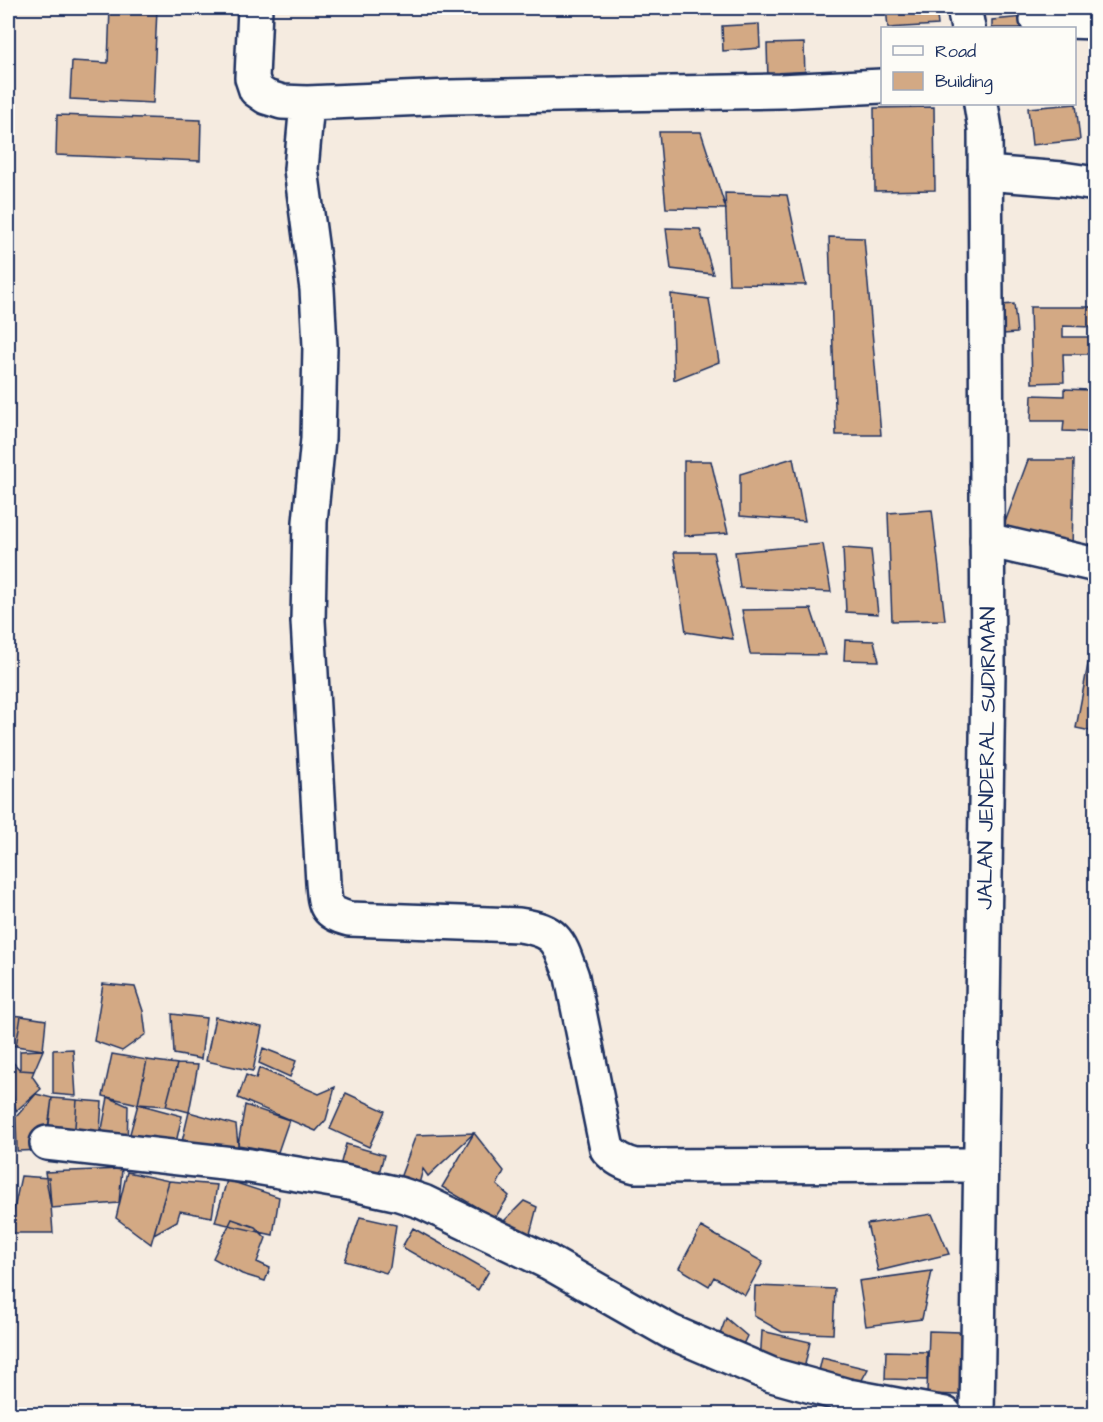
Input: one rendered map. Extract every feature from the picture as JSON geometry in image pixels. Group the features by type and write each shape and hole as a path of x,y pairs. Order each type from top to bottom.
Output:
{"street":[{"path":"255,8 252,78 256,90 266,98 282,102 771,91 881,86"},
{"path":"964,8 968,27"},
{"path":"1037,20 1095,22"},
{"path":"307,103 301,169 317,289 320,346 318,439 310,522 308,621 322,884 326,908 333,915 349,919 519,925 539,928 551,934 564,954 572,977 608,1149 615,1158 628,1164 636,1166 980,1165"},
{"name":"JALAN JENDERAL SUDIRMAN","path":"977,1414 988,671 985,129 981,105"},
{"path":"985,173 1095,184"},
{"path":"987,540 1095,563"},
{"path":"47,1143 250,1166 399,1194 423,1202 548,1262 671,1332 772,1375 848,1396 945,1414"}],"building":[{"path":"110,8 157,8 153,103 70,99 72,61 108,63"},
{"path":"886,8 936,8 938,25 888,27"},
{"path":"1024,17 1025,27 992,27 992,20"},
{"path":"759,24 760,48 723,51 722,26"},
{"path":"804,43 805,79 768,80 767,44"},
{"path":"1076,104 1080,140 1032,145 1028,108"},
{"path":"934,107 935,190 875,191 874,108"},
{"path":"57,115 201,120 200,161 56,155"},
{"path":"659,132 701,132 726,209 666,208"},
{"path":"725,193 787,195 806,285 729,284"},
{"path":"666,228 700,229 713,274 671,269"},
{"path":"829,237 864,238 881,435 836,435"},
{"path":"671,294 709,299 719,362 674,380"},
{"path":"1014,304 1017,333 1003,334 1001,305"},
{"path":"1030,307 1093,307 1093,327 1063,326 1063,337 1092,337 1092,354 1063,354 1064,382 1032,383"},
{"path":"1064,389 1089,390 1089,397 1092,397 1091,423 1089,423 1088,432 1063,431 1064,421 1031,421 1032,395 1064,396"},
{"path":"793,458 805,521 740,516 740,474"},
{"path":"1028,460 1074,460 1072,549 1004,525"},
{"path":"684,461 711,461 728,533 684,536"},
{"path":"932,510 945,620 892,621 888,513"},
{"path":"823,544 831,592 740,588 735,552"},
{"path":"843,548 871,550 878,614 846,612"},
{"path":"674,552 713,552 733,639 686,632"},
{"path":"811,609 826,655 750,654 742,610"},
{"path":"1096,622 1096,732 1076,728"},
{"path":"845,640 874,641 879,661 844,660"},
{"path":"103,984 135,987 143,1011 146,1034 122,1051 94,1041"},
{"path":"172,1014 206,1018 201,1059 174,1054"},
{"path":"8,1015 21,1016 16,1046 8,1045"},
{"path":"21,1016 46,1020 43,1050 16,1046"},
{"path":"215,1017 262,1027 253,1071 206,1061"},
{"path":"263,1048 296,1061 290,1077 259,1063"},
{"path":"73,1049 76,1096 53,1094 53,1050"},
{"path":"43,1050 34,1071 20,1070 20,1051"},
{"path":"112,1054 147,1060 138,1104 103,1096"},
{"path":"8,1057 20,1070 34,1071 32,1076 41,1089 16,1111 8,1068"},
{"path":"147,1060 177,1064 166,1106 138,1104"},
{"path":"177,1064 198,1065 189,1112 166,1106"},
{"path":"259,1068 319,1094 335,1087 326,1120 316,1131 238,1098 246,1075 256,1079"},
{"path":"346,1093 385,1111 369,1147 330,1129"},
{"path":"36,1094 52,1098 45,1150 17,1151 16,1117"},
{"path":"108,1097 128,1106 127,1147 99,1145"},
{"path":"52,1098 77,1100 74,1140 47,1142"},
{"path":"77,1100 102,1102 99,1145 74,1140"},
{"path":"138,1104 182,1116 175,1147 128,1141"},
{"path":"245,1105 289,1120 278,1152 238,1145"},
{"path":"189,1112 236,1125 238,1145 232,1161 180,1150"},
{"path":"474,1133 428,1176 423,1169 418,1188 400,1178 416,1135"},
{"path":"474,1133 504,1171 497,1185 509,1196 495,1218 442,1187"},
{"path":"346,1144 384,1155 379,1173 338,1173"},
{"path":"122,1169 119,1203 51,1208 45,1172"},
{"path":"127,1172 169,1181 151,1244 116,1218"},
{"path":"21,1176 49,1178 53,1233 9,1233"},
{"path":"227,1180 279,1197 273,1235 215,1222"},
{"path":"169,1181 217,1185 212,1217 180,1211 177,1221 154,1234"},
{"path":"524,1201 537,1207 530,1234 503,1222"},
{"path":"932,1214 949,1254 878,1271 867,1224"},
{"path":"360,1217 396,1225 390,1267 386,1273 345,1261"},
{"path":"232,1219 255,1227 266,1238 257,1262 270,1268 265,1281 242,1274 213,1258"},
{"path":"701,1227 763,1262 745,1295 714,1277 709,1286 679,1268"},
{"path":"413,1228 489,1271 478,1290 402,1247"},
{"path":"932,1271 922,1319 866,1326 859,1281"},
{"path":"755,1286 835,1289 833,1334 782,1332 754,1316"},
{"path":"726,1318 747,1336 739,1353 719,1337"},
{"path":"762,1331 810,1342 802,1378 760,1364"},
{"path":"929,1331 961,1332 960,1395 927,1394"},
{"path":"886,1351 927,1352 927,1380 885,1379"},
{"path":"822,1358 868,1369 858,1387 819,1371"}]}
